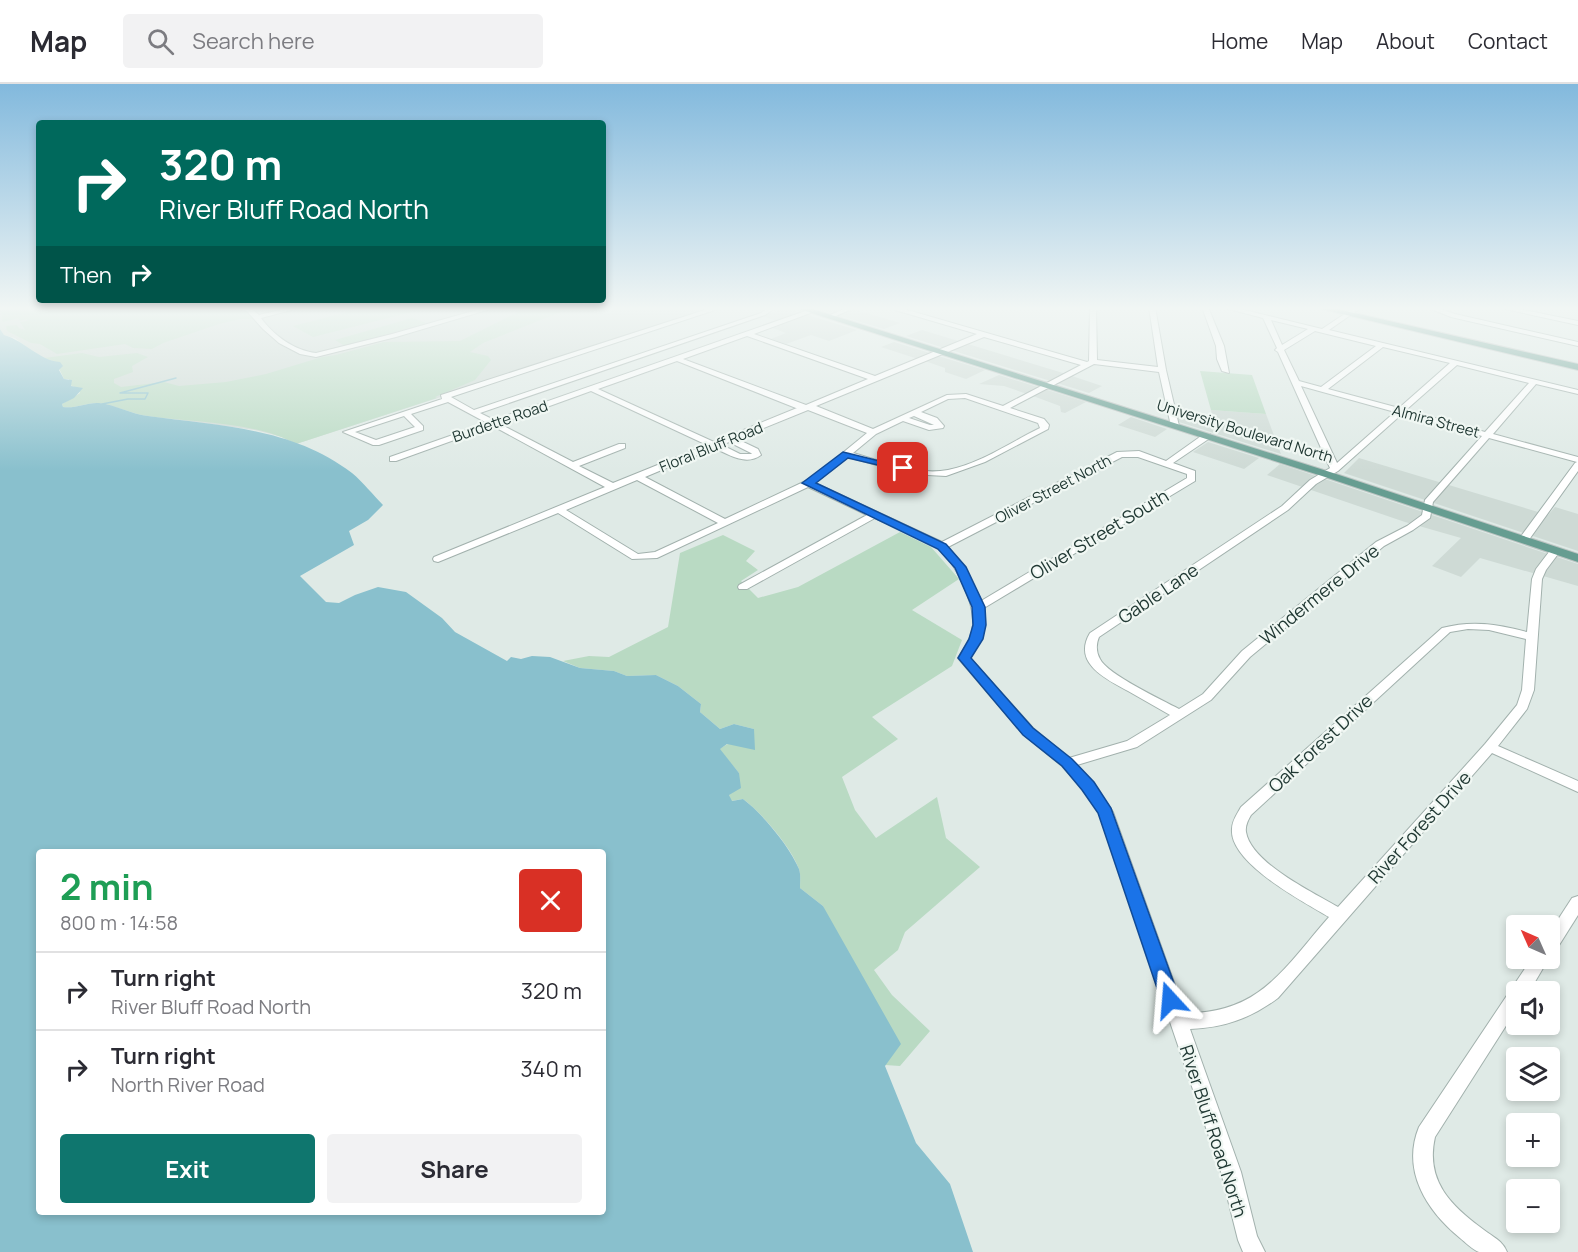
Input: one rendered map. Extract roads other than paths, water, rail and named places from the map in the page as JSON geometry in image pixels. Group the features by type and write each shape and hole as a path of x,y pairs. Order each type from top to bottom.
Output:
{"main road":[{"name":"University Boulevard North","path":"971,362 1207,436 1331,472 1578,558"},
{"path":"1554,362 1578,367"}],"street":[{"path":"406,413 420,428 376,443 346,432 555,362"},
{"path":"473,413 625,362"},
{"name":"Burdette Road","path":"393,459 668,362"},
{"path":"687,362 799,406 814,408 873,432"},
{"path":"826,362 876,379"},
{"name":"Floral Bluff Road","path":"438,559 918,362"},
{"path":"1082,362 1162,370"},
{"path":"1161,362 1175,426"},
{"path":"1222,362 1226,371"},
{"path":"1284,362 1331,472"},
{"path":"1322,390 1359,362"},
{"path":"1449,362 1578,392"},
{"name":"Gable Lane","path":"1180,715 1105,673 1094,661 1091,653 1090,644 1094,635 1285,508 1313,482 1331,472 1455,363"},
{"path":"1004,408 1091,364"},
{"name":"Almira Street","path":"1294,382 1578,460"},
{"name":"Windermere Drive","path":"1067,763 1132,744 1207,697 1246,654 1371,551 1427,516 1428,502 1534,382"},
{"path":"592,389 738,456 748,458 757,455 755,451 730,439"},
{"path":"558,509 636,557 657,555 815,480 873,432 947,397 958,395 1004,408 1041,421 1045,425 1044,429 956,470 922,473 847,454"},
{"path":"446,398 613,486"},
{"path":"902,418 929,428 940,426 934,420 915,413"},
{"path":"1168,463 1207,436"},
{"path":"573,465 622,446"},
{"name":"Oliver Street North","path":"942,546 1120,454 1133,452 1168,463"},
{"name":"Oliver Street South","path":"978,607 1194,476 1187,470 1168,463"},
{"path":"1524,539 1578,465"},
{"path":"638,477 724,522"},
{"name":"River Bluff Road North","path":"807,483 942,546 960,567 978,607 979,625 976,639 964,658 1028,731 1067,763 1088,786 1106,812 1231,1172 1248,1240 1255,1252"},
{"path":"743,587 875,514"},
{"name":"River Forest Drive","path":"1177,1021 1203,1022 1231,1017 1252,1008 1272,993 1490,747 1523,706 1528,690 1537,579 1541,569 1556,550"},
{"name":"Oak Forest Drive","path":"1340,916 1274,875 1255,859 1244,846 1239,833 1240,822 1246,811 1446,630 1472,624 1494,626 1532,637"},
{"path":"1490,747 1578,787"},
{"path":"1560,930 1578,902"},
{"path":"1497,1252 1451,1217 1426,1181 1422,1160 1426,1134 1506,1011"}],"water":[{"path":"0,362 60,362 63,366 59,370 64,379 72,380 71,386 83,388 74,398 62,404 63,407 99,403 142,415 254,431 305,446 352,473 383,505 368,520 349,531 354,545 300,576 326,602 339,603 378,587 406,592 442,618 455,632 507,661 511,657 521,659 532,656 550,657 580,668 614,671 627,676 656,675 678,686 701,704 700,712 720,729 734,724 754,729 755,750 727,744 720,749 739,773 741,788 729,795 732,801 743,799 750,805 782,841 799,869 800,888 823,906 901,1044 885,1066 916,1143 950,1184 973,1252 0,1252"}],"waterway":[{"path":"102,404 128,399 145,399 148,393 120,393 176,378"}]}
